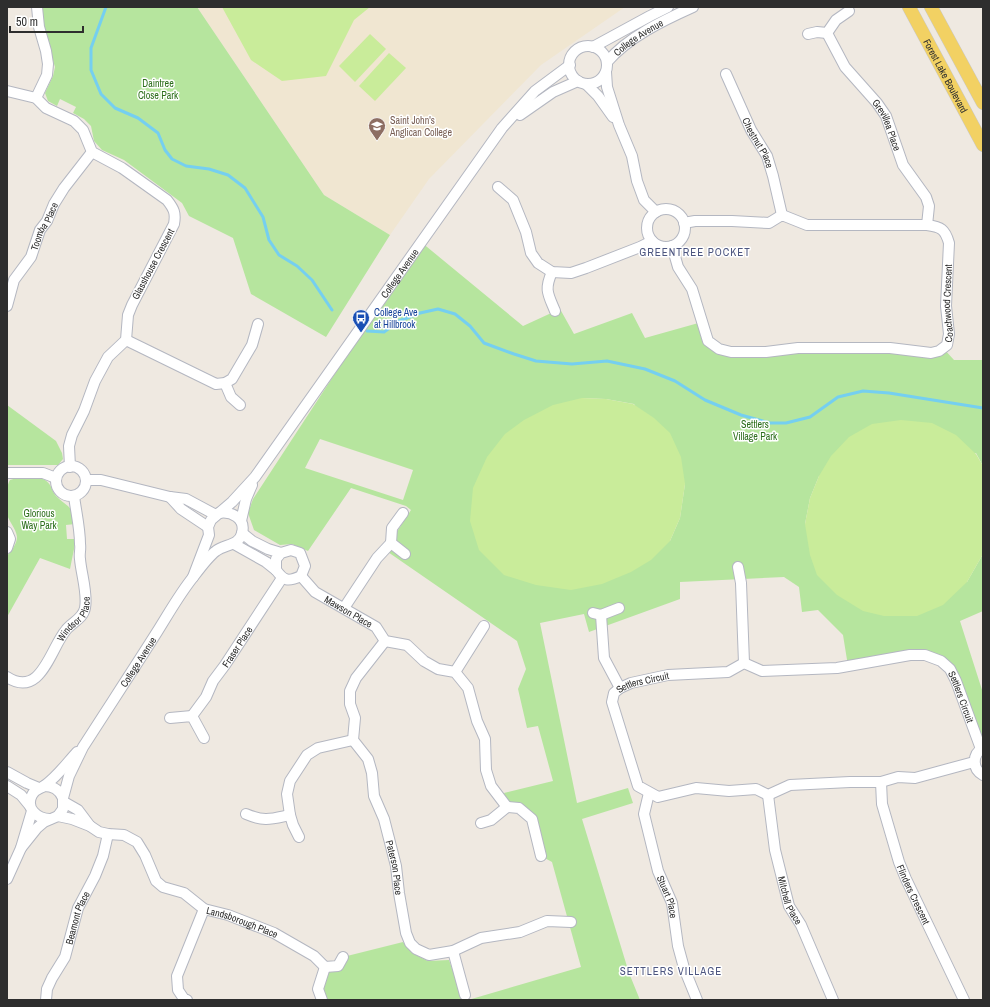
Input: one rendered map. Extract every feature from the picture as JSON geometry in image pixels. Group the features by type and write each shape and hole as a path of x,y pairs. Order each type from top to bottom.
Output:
{"main road":[{"name":"Forest Lake Boulevard","path":"909,7 983,145"},
{"name":"Forest Lake Boulevard","path":"931,7 983,103"}],"street":[{"path":"36,98 47,75 48,64 39,27 37,7"},
{"name":"College Avenue","path":"193,577 209,531 211,520 255,478 502,128 535,91 570,65 571,58 576,51 581,48 593,47 668,7"},
{"name":"College Avenue","path":"502,128 553,92 582,82 591,84 598,82 603,78 616,51 664,20 694,7"},
{"path":"808,34 817,32 828,33 836,20 849,11"},
{"name":"Grevillea Place","path":"828,33 845,67 877,102 886,116 903,165 926,197 929,206 927,225"},
{"name":"College Avenue","path":"593,47 602,53 607,67"},
{"path":"570,65 572,74 598,96 619,125"},
{"path":"607,67 607,87 619,125 632,156 637,181 644,200 656,212"},
{"name":"Chestnut Place","path":"726,74 750,130 767,156 782,215"},
{"path":"7,91 36,98 46,108 74,121 83,130 92,152"},
{"name":"Toomba Place","path":"7,306 14,280 31,257 40,230 47,221 54,204 64,188 92,152"},
{"name":"Glasshouse Crescent","path":"92,152 122,168 167,200 173,207 176,214 174,224 128,315 126,340"},
{"path":"498,187 513,200 526,232 531,253 538,263 552,272 571,273 652,241"},
{"path":"661,210 674,211 680,215 684,223 684,234 681,240 672,246 660,246 652,241 648,234 647,228 650,219 656,212 661,210"},
{"path":"684,223 695,221 770,223 782,215"},
{"name":"Coachwood Crescent","path":"672,246 678,267 692,289 708,341 719,349 731,352 766,352 798,348 890,348 931,353 939,351 947,345 949,334 946,306 949,243 946,234 939,227 927,225 807,225 782,215"},
{"path":"552,272 547,282 546,290 555,311"},
{"path":"70,467 69,446 72,435 84,411 95,381 108,357 126,340 216,384 225,383 232,379 252,346 258,324"},
{"path":"225,383 231,397 240,405"},
{"path":"70,467 77,468 82,472 86,480 83,490 74,496 69,496 60,492 57,488 56,478 61,470 70,467"},
{"path":"7,473 43,473 56,478"},
{"name":"College Avenue","path":"21,848 37,828 54,818 62,810 69,776 83,747 193,577 215,551 238,540 242,533 241,521 246,499 255,478"},
{"path":"86,480 101,480 170,497 186,499 218,514 226,512 233,514 241,521"},
{"name":"Windsor Place","path":"7,677 23,684 34,679 45,667 66,630 81,617 85,608 86,600 74,496"},
{"path":"170,497 181,509 209,531 214,541 219,545 229,545 266,562 279,574 292,580 301,576 306,566 300,554 291,550 282,553 276,559 279,574"},
{"path":"344,608 377,558 391,543 392,528 403,513"},
{"path":"7,532 10,539 7,548"},
{"path":"242,533 252,541 268,549 282,553"},
{"path":"391,543 405,554"},
{"path":"738,567 741,583 744,663"},
{"name":"Fraser Place","path":"192,716 206,697 213,681 225,665 279,574"},
{"name":"Mawson Place","path":"301,576 315,592 376,627 385,641"},
{"path":"619,608 597,614 604,658 620,688"},
{"path":"455,672 484,626"},
{"path":"299,837 290,815 287,794 290,781 307,755 318,748 353,740 355,718 350,704 350,691 356,678 385,641 407,645 424,661 438,669 455,672 468,688 477,721 485,739 486,770 491,786 507,807"},
{"name":"Settlers Circuit","path":"649,793 638,786 612,702 614,693 630,683 668,675 728,672 744,663 762,671 837,668 910,655 925,655 941,661 950,669 982,748"},
{"path":"170,718 192,716 204,738"},
{"name":"Paterson Place","path":"353,740 368,760 372,772 374,796 384,819 394,858 406,933 410,943 416,949 429,955 453,951 482,938 520,932 546,921 571,922"},
{"name":"College Avenue","path":"7,879 21,848 31,809 32,796 57,774 83,747"},
{"path":"982,748 976,754 974,762 978,770 983,775"},
{"path":"649,793 658,797 696,788 729,791 756,789 768,794 790,786 850,782 881,782 898,777 915,778 974,762"},
{"path":"7,772 27,783 41,787 49,786 57,789 64,800"},
{"name":"Flinders Crescent","path":"881,782 882,804 899,862 964,1000"},
{"path":"7,786 21,795 31,809 40,818 54,818"},
{"name":"Stuart Place","path":"649,793 644,814 658,871 672,903 678,946 684,968 697,1000"},
{"name":"Mitchell Place","path":"768,794 775,850 789,906 801,925 833,1000"},
{"name":"Landsborough Place","path":"64,800 78,810 90,826"},
{"path":"481,823 491,820 507,807 519,808 532,819 541,856"},
{"path":"246,814 259,819 269,820 290,815"},
{"name":"Landsborough Place","path":"54,818 72,819 90,826 99,832 124,835 137,842 145,855 156,881 163,887 184,893 204,909 228,915 274,933 314,956 325,968"},
{"name":"Beamont Place","path":"46,1000 47,989 65,956 78,908 95,876 103,856 108,834"},
{"path":"187,1000 184,999 178,990 177,976 204,909"},
{"path":"453,951 465,995"},
{"path":"322,1000 318,988 325,968 338,966 343,957"}],"shaded area":[{"name":"Saint John's Anglican College","path":"197,7 625,7 541,65 429,179 390,235 324,195"}],"green space":[{"name":"Daintree Close Park","path":"43,7 197,7 324,195 390,235 326,337 251,294 233,238 189,216 182,203 124,160 102,150 94,141 91,126 84,119 73,113 76,107 60,99 57,106 48,101 45,93 53,76 55,67 43,29"},
{"path":"222,7 370,7 354,20 326,76 282,81 251,60"},
{"path":"370,34 386,49 355,82 339,66"},
{"path":"389,53 406,68 375,101 359,86"},
{"name":"Settlers Village Park","path":"421,242 523,326 560,309 574,334 632,313 645,338 702,322 719,349 766,352 931,353 943,348 954,360 983,360 983,466 976,453 819,476 810,498 805,524 967,582 983,554 983,611 960,621 983,693 983,748 950,669 925,655 848,666 843,635 818,610 802,612 799,587 784,577 680,582 680,599 589,632 584,614 540,623 577,803 628,788 633,803 582,819 629,973 640,1000 468,1000 581,967 552,862 541,856 532,819 507,807 504,793 553,781 538,726 527,728 518,689 526,669 517,641 385,550 411,510 406,506 351,488 308,551 292,544 280,545 254,530 248,513 253,499","holes":["582,398 606,399 634,404 685,484 680,518 670,541","320,439 413,470 403,500 305,468"]},
{"path":"582,398 606,399 633,404 654,418 670,433 681,457 685,484 680,518 670,541 651,560 631,572 602,584 571,590 536,585 504,575 479,550 470,521 473,488 487,457 505,434 524,420 553,405"},
{"path":"7,405 56,441 62,453 63,459 58,465 7,465"},
{"path":"901,420 932,423 956,435 976,454 983,466 983,554 967,582 943,605 917,616 884,616 863,611 837,595 817,575 810,555 805,524 810,498 819,476 831,456 849,437 872,424"},
{"name":"Glorious Way Park","path":"20,477 40,478 50,485 55,495 71,509 75,524 66,525 67,539 76,539 70,569 40,558 7,617 7,556 15,545 17,537 7,514 6,496 10,480"},
{"path":"403,942 412,953 428,961 449,960 463,1000 322,1000 325,967 343,957"}],"waterway":[{"path":"106,7 91,48 91,70 101,94 115,108 138,118 158,133 165,150 172,159 186,166 209,169 228,175 245,188 263,217 269,240 279,255 297,266 312,280 332,310"},
{"path":"367,331 384,332 399,321 420,313 438,309 455,314 470,326 484,343 514,354 536,361 572,364 607,361 645,369 675,381 705,400 741,415 770,423 786,423 810,417 838,397 863,391 889,393 983,408"}],"place":[{"name":"Saint John's Anglican College","path":"377,141"},
{"name":"College Ave at Hillbrook","path":"361,333"}],"district":[{"name":"GREENTREE POCKET","path":"695,252"},
{"name":"SETTLERS VILLAGE","path":"671,971"}]}
